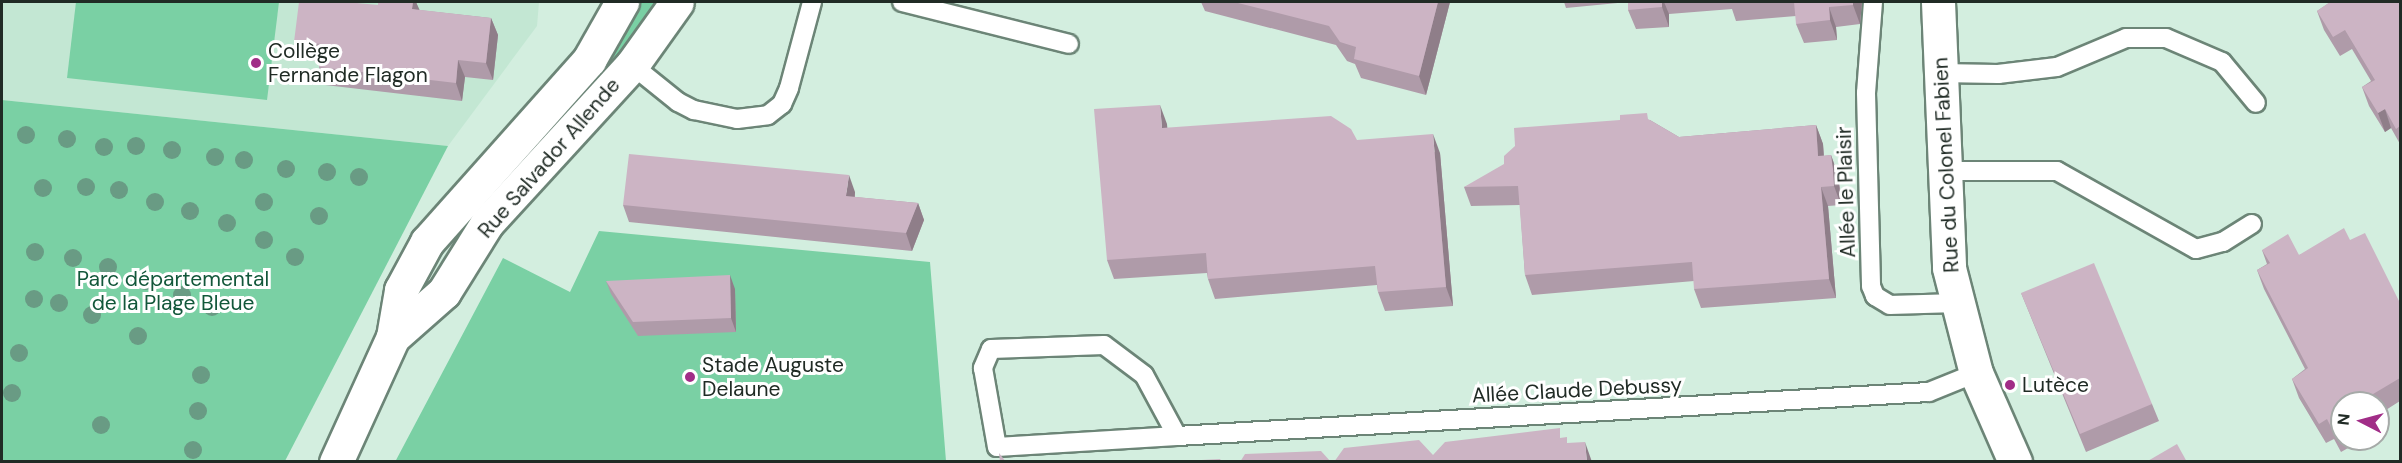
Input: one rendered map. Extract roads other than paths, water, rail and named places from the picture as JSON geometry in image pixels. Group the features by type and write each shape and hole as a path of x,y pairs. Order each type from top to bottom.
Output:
{"street":[{"name":"Rue Salvador Allende","path":"336,462 393,337 401,290 427,242 590,60 622,2"},
{"name":"Rue Salvador Allende","path":"393,337 444,292 487,223 632,65 677,2"},
{"name":"Rue du Colonel Fabien","path":"1938,2 1949,268 1976,373 2015,462"}],"lane":[{"path":"632,65 678,102 694,110 737,118 768,115 782,104 789,88 812,2"},
{"path":"902,2 1069,44"},
{"name":"Allée le Plaisir","path":"1873,2 1866,93 1871,286 1875,296 1890,305 1957,303"},
{"path":"1940,73 1998,74 2057,67 2126,38 2166,38 2222,62 2256,103"},
{"path":"1945,171 2023,168 2066,174 2196,249 2223,242 2252,224"},
{"name":"Allée Claude Debussy","path":"1177,436 1144,375 1104,345 991,349 983,368 997,447 1940,391 1976,373"}],"place":[{"name":"Collège Fernande Flagon","path":"256,63"},
{"name":"Stade Auguste Delaune","path":"690,377"},
{"name":"Lutèce","path":"2010,385"}],"park label":[{"name":"Parc départemental de la Plage Bleue","path":"173,291"}]}
